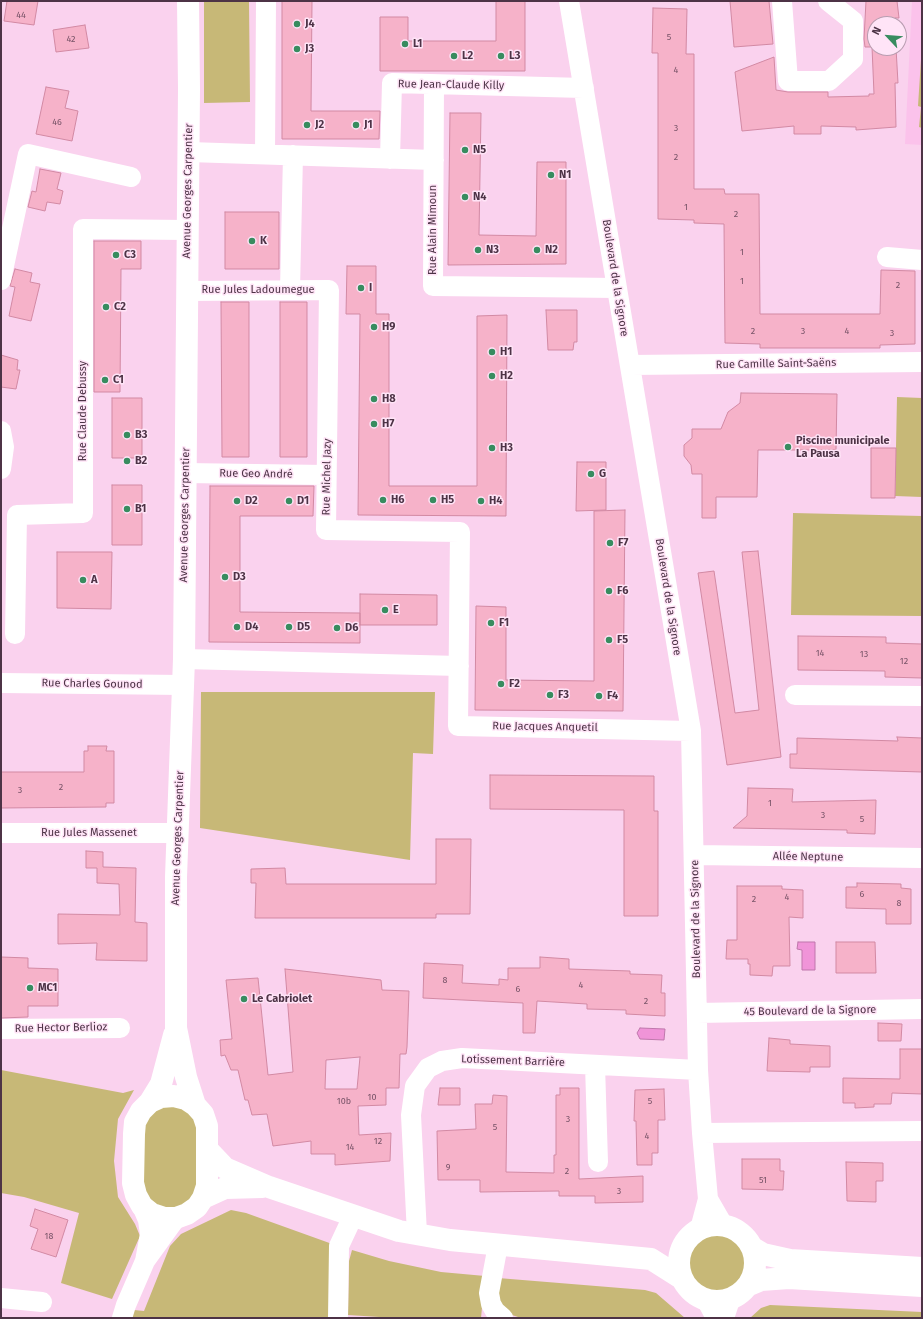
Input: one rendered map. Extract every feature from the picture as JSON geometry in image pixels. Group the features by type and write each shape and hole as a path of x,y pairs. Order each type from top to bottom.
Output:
{"street":[{"name":"Avenue Georges Carpentier","path":"188,1 189,152 184,659 178,833 176,1028 186,1077 195,1105"},
{"path":"265,154 266,1"},
{"name":"Boulevard de la Signore","path":"569,1 691,731 695,855 698,1070 708,1199 700,1229"},
{"path":"782,1 788,81 829,81 852,59 853,21 828,1"},
{"name":"Rue Jean-Claude Killy","path":"390,159 392,83 584,88"},
{"name":"Rue Alain Mimoun","path":"434,85 433,286 617,288"},
{"path":"189,152 434,160"},
{"path":"1,280 28,154 131,177"},
{"path":"290,290 293,155"},
{"name":"Rue Claude Debussy","path":"15,634 17,515 83,513 83,229 188,230"},
{"path":"887,257 922,260"},
{"name":"Rue Jules Ladoumegue","path":"187,291 329,290"},
{"name":"Rue Michel Jazy","path":"329,290 326,530 460,532"},
{"name":"Rue Camille Saint-Saëns","path":"630,366 922,362"},
{"path":"1,431 4,447 1,469"},
{"name":"Rue Geo André","path":"185,473 326,475"},
{"name":"Rue Jacques Anquetil","path":"460,532 458,726 691,731"},
{"path":"184,659 459,666"},
{"name":"Rue Charles Gounod","path":"1,683 183,685"},
{"path":"795,695 922,696"},
{"name":"Rue Jules Massenet","path":"1,833 178,833"},
{"name":"Allée Neptune","path":"695,855 922,858"},
{"name":"45 Boulevard de la Signore","path":"697,1014 922,1009"},
{"name":"Rue Hector Berlioz","path":"1,1029 120,1028"},
{"name":"Avenue Georges Carpentier","path":"150,1102 161,1084 176,1028"},
{"name":"Lotissement Barrière","path":"417,1234 411,1114 415,1086 428,1068 442,1061 462,1058 698,1070"},
{"path":"595,1065 598,1162"},
{"path":"122,1318 144,1260 150,1234 148,1220 136,1195 133,1183 135,1122 141,1111 150,1102 161,1097 174,1096 186,1099 195,1105 203,1114 207,1126 207,1186 203,1198 197,1207 187,1214 176,1218 164,1218 152,1214 142,1206"},
{"path":"702,1133 922,1131"},
{"path":"207,1149 225,1168 269,1187 399,1231 498,1245 651,1259 681,1278"},
{"path":"203,1198 225,1188 250,1186 269,1187"},
{"name":"Boulevard de la Signore","path":"708,1199 724,1225"},
{"path":"338,1318 339,1246 353,1216"},
{"path":"144,1260 176,1218"},
{"path":"710,1225 724,1225 736,1229 746,1237 753,1248 756,1261 749,1285 741,1294 727,1309 718,1302 712,1309 687,1288 681,1278 678,1266 679,1255 684,1244 691,1235 700,1229 710,1225"},
{"path":"651,1259 684,1244"},
{"path":"498,1245 489,1293 491,1304 495,1311 503,1318"},
{"path":"753,1248 763,1254 790,1260 922,1268"},
{"path":"749,1285 761,1280 789,1278 922,1286"},
{"path":"1,1298 42,1302"}],"shaded area":[{"path":"204,1 249,1 250,102 204,103"},
{"path":"912,1 922,1 922,145 905,144"},
{"path":"922,44 922,128 919,127 921,107 918,106"},
{"path":"897,397 922,398 922,497 895,496"},
{"path":"793,513 922,516 922,616 791,615"},
{"path":"201,692 435,692 433,754 413,753 410,860 200,828"},
{"path":"798,942 815,942 815,970 802,970 802,950 797,949"},
{"path":"640,1028 665,1029 664,1040 640,1039 637,1033"},
{"path":"1,1070 123,1093 134,1090 118,1119 114,1161 118,1197 135,1224 140,1236 112,1299 61,1283 79,1213 24,1197 1,1193"},
{"path":"180,1103 199,1120 198,1199 166,1213 142,1192 142,1121 158,1106"},
{"path":"231,1210 246,1213 335,1245 331,1318 132,1318 134,1310 144,1311 170,1246 181,1234"},
{"path":"717,1235 728,1237 737,1243 743,1252 745,1263 743,1274 737,1283 728,1289 717,1291 706,1289 697,1283 691,1274 689,1263 691,1252 697,1243 706,1237"},
{"path":"352,1250 389,1261 441,1272 485,1276 481,1318 395,1318 348,1315 349,1261"},
{"path":"498,1278 645,1290 656,1293 685,1318 518,1317 509,1314 502,1308 496,1294"},
{"path":"770,1305 922,1312 922,1318 750,1318 761,1308"}],"building":[{"path":"7,1 38,1 34,25 4,21"},
{"path":"282,1 312,1 311,111 380,111 379,139 282,139"},
{"path":"496,1 525,1 525,71 380,71 380,17 408,17 408,41 496,41"},
{"path":"730,1 769,1 773,44 734,47"},
{"path":"866,1 897,1 899,16 867,16 867,47 865,47"},
{"path":"653,8 687,9 686,54 694,54 694,189 724,189 725,194 759,194 760,314 880,314 881,270 915,271 915,344 880,345 880,348 760,348 760,344 725,343 724,224 694,223 694,220 658,219 658,53 652,53"},
{"path":"85,25 89,48 56,52 53,30"},
{"path":"872,56 896,56 898,83 895,83 896,127 856,130 856,127 821,126 821,134 794,134 794,126 742,131 735,72 774,57 776,90 788,92 828,92 828,97 869,96 869,94 874,94"},
{"path":"46,87 69,91 65,108 78,111 72,141 36,134"},
{"path":"450,113 481,113 479,235 536,236 537,162 566,162 566,264 448,265"},
{"path":"40,169 61,173 57,189 63,191 60,204 47,202 45,211 28,207 32,191 36,192"},
{"name":"K","path":"225,212 279,212 279,269 225,269"},
{"path":"94,241 141,241 141,269 121,269 120,392 94,392"},
{"path":"347,266 376,266 376,314 389,314 389,486 477,486 477,316 507,315 506,516 358,515 360,314 346,314"},
{"path":"15,269 32,273 30,282 40,284 31,321 9,316 15,287 10,286"},
{"path":"221,302 249,302 249,457 222,457"},
{"path":"280,302 307,302 307,457 280,457"},
{"path":"546,310 577,310 577,342 574,342 573,350 548,350"},
{"path":"1,355 18,360 17,370 20,370 16,389 1,387"},
{"name":"Piscine municipale La Pausa","path":"741,393 837,394 836,450 758,450 757,497 716,497 716,518 702,518 702,474 692,474 691,465 684,456 684,445 692,438 692,429 721,429 728,412 740,403"},
{"name":"B3","path":"112,398 142,398 142,458 112,458"},
{"path":"871,448 896,448 895,498 871,498"},
{"name":"G","path":"577,462 606,462 606,510 576,511"},
{"name":"B1","path":"112,485 142,485 142,545 112,545"},
{"path":"210,486 314,486 313,516 240,516 240,612 360,613 360,643 209,642"},
{"path":"625,510 623,711 475,710 476,606 506,607 506,680 594,681 594,511"},
{"path":"758,551 781,757 727,765 698,573 714,571 735,713 759,710 742,552"},
{"name":"A","path":"57,552 112,552 111,609 57,608"},
{"name":"E","path":"360,594 437,595 437,625 360,625"},
{"path":"798,636 886,637 886,643 922,644 922,678 885,677 885,671 798,670"},
{"path":"897,737 922,738 922,772 790,768 790,754 797,754 797,738 898,741"},
{"path":"88,746 107,746 106,751 114,751 114,803 106,803 106,807 1,808 1,772 84,772 84,751 88,751"},
{"path":"490,775 654,776 654,811 658,811 658,916 624,916 624,810 490,809"},
{"path":"748,788 793,789 792,802 876,800 875,834 847,833 847,830 733,828 747,816"},
{"path":"436,839 471,839 470,914 436,914 436,918 255,918 256,883 251,883 251,869 285,868 286,884 436,884"},
{"path":"86,851 103,852 103,867 136,868 135,922 147,923 147,961 96,960 97,943 58,944 58,914 120,915 119,884 97,883 97,868 86,868"},
{"path":"857,883 901,884 901,888 911,889 911,924 886,924 886,909 846,908 846,887 857,887"},
{"path":"737,886 782,886 782,889 803,890 803,918 789,917 790,966 773,966 772,976 750,975 750,964 748,964 748,959 726,959 727,940 737,940"},
{"path":"836,942 875,942 876,973 836,973"},
{"name":"MC1","path":"1,957 28,958 28,968 58,969 58,1006 28,1006 28,1017 1,1018"},
{"path":"540,957 569,959 569,969 630,971 630,974 662,975 661,993 665,993 665,1016 626,1014 626,1010 587,1009 587,1004 537,1001 535,1033 523,1033 523,1003 423,998 424,963 463,965 462,983 499,985 499,979 508,980 508,968 540,968"},
{"path":"285,969 381,980 382,990 409,991 407,1047 406,1054 400,1054 399,1088 386,1088 386,1105 358,1106 359,1135 391,1133 390,1161 335,1165 335,1154 311,1154 311,1141 273,1146 267,1114 252,1115 248,1100 245,1100 238,1070 231,1070 225,1055 221,1056 220,1040 232,1039 226,980 258,978 268,1075 293,1072","holes":["360,1057 357,1089 325,1089 326,1060"]},
{"path":"878,1023 902,1024 901,1041 878,1041"},
{"path":"769,1038 790,1040 790,1044 830,1046 830,1067 810,1067 810,1072 767,1071"},
{"path":"900,1049 922,1049 922,1094 892,1093 891,1104 874,1104 874,1107 855,1108 855,1103 843,1103 843,1078 900,1079"},
{"path":"440,1088 460,1088 460,1105 438,1105"},
{"path":"560,1088 579,1088 579,1179 643,1176 643,1202 595,1203 595,1196 559,1196 559,1191 480,1192 480,1180 438,1180 437,1131 476,1129 475,1104 492,1104 493,1095 507,1096 506,1172 554,1173 554,1155 556,1155 556,1095 560,1095"},
{"path":"664,1089 665,1120 658,1120 658,1153 652,1153 652,1165 637,1165 636,1121 634,1121 635,1090"},
{"path":"742,1159 780,1159 780,1171 784,1171 783,1190 742,1189"},
{"path":"846,1162 883,1163 883,1181 876,1181 876,1202 847,1201"},
{"path":"35,1209 68,1220 56,1257 31,1249 38,1229 30,1226"}],"place":[{"name":"J4","path":"297,24"},
{"name":"L1","path":"405,44"},
{"name":"J3","path":"297,49"},
{"name":"L2","path":"454,56"},
{"name":"L3","path":"501,56"},
{"name":"J2","path":"307,125"},
{"name":"J1","path":"356,125"},
{"name":"N5","path":"465,150"},
{"name":"N1","path":"551,175"},
{"name":"N4","path":"465,197"},
{"name":"K","path":"252,241"},
{"name":"N3","path":"478,250"},
{"name":"N2","path":"537,250"},
{"name":"C3","path":"116,255"},
{"name":"I","path":"361,288"},
{"name":"C2","path":"106,307"},
{"name":"H9","path":"374,327"},
{"name":"H1","path":"492,352"},
{"name":"H2","path":"492,376"},
{"name":"C1","path":"105,380"},
{"name":"H8","path":"374,399"},
{"name":"H7","path":"374,424"},
{"name":"B3","path":"127,435"},
{"name":"Piscine municipale La Pausa","path":"788,447"},
{"name":"H3","path":"492,448"},
{"name":"B2","path":"127,461"},
{"name":"G","path":"591,474"},
{"name":"H6","path":"383,500"},
{"name":"H5","path":"433,500"},
{"name":"D2","path":"237,501"},
{"name":"D1","path":"289,501"},
{"name":"H4","path":"481,501"},
{"name":"B1","path":"127,509"},
{"name":"F7","path":"610,543"},
{"name":"D3","path":"225,577"},
{"name":"A","path":"83,580"},
{"name":"F6","path":"609,591"},
{"name":"E","path":"385,610"},
{"name":"F1","path":"491,623"},
{"name":"D4","path":"237,627"},
{"name":"D5","path":"289,627"},
{"name":"D6","path":"337,628"},
{"name":"F5","path":"609,640"},
{"name":"F2","path":"501,684"},
{"name":"F3","path":"550,695"},
{"name":"F4","path":"599,696"},
{"name":"MC1","path":"30,988"},
{"name":"Le Cabriolet","path":"244,999"}]}
